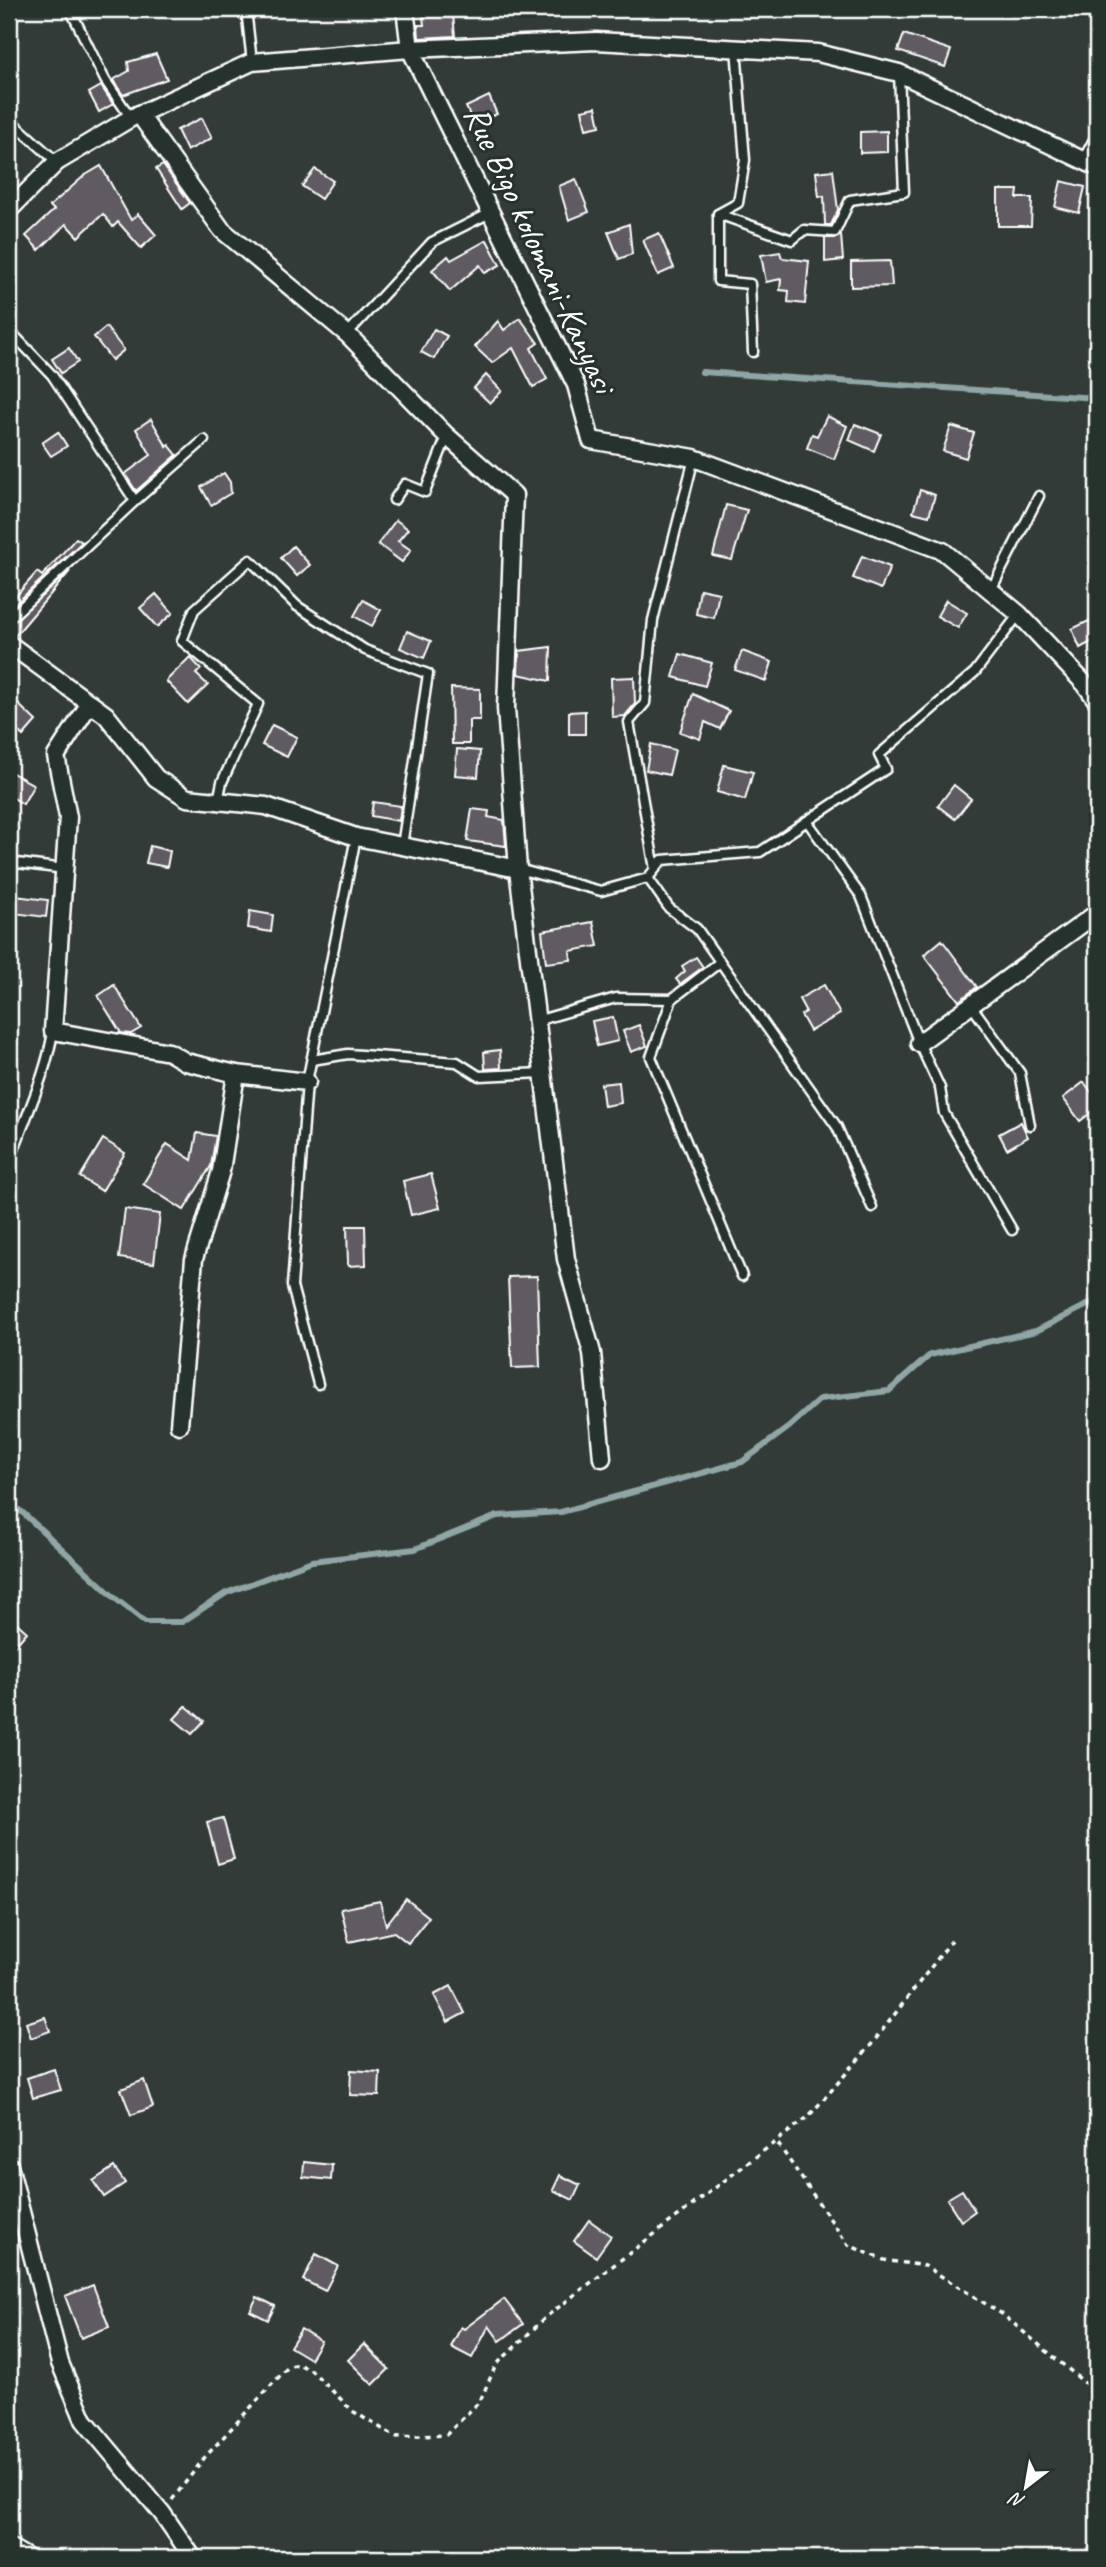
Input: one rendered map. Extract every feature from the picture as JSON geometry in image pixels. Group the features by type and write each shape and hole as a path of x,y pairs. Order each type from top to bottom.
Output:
{"street":[{"name":"Rue Bigo kolomani-Kanyasi","path":"405,9 410,49 576,385 591,440 694,458 943,551 1019,614 1086,684 1097,701"},
{"path":"9,210 57,162 135,116 252,62 410,49 596,41 818,53 899,73 1090,164"},
{"path":"135,116 222,230 347,334 447,436 514,495 506,708 519,869 565,1259 592,1353 602,1458"},
{"path":"9,644 106,715 156,778 187,798 265,806 356,837 519,869"},
{"path":"1086,684 1097,671"},
{"path":"90,704 56,756 68,817 53,1031 169,1052 186,1062 236,1073 307,1082"},
{"path":"919,1043 1097,913"},
{"path":"179,1425 194,1259 221,1171 236,1073"},
{"path":"9,2165 60,2362 83,2420 162,2513 193,2558"},
{"path":"9,2547 28,2558"}],"lane":[{"path":"70,9 105,80 135,116"},
{"path":"246,9 252,62"},
{"path":"718,214 738,203 746,160 736,48"},
{"path":"718,214 792,240 804,230 835,232 850,200 904,192 899,73"},
{"path":"9,119 57,162"},
{"path":"1090,164 1097,134"},
{"path":"347,334 432,242 492,212"},
{"path":"718,214 718,281 750,284 753,352"},
{"path":"9,330 52,375 135,501"},
{"path":"394,500 405,484 425,492 447,436"},
{"path":"9,619 135,501 205,440"},
{"path":"655,869 629,722 645,703 653,620 694,458"},
{"path":"991,591 1039,496"},
{"path":"218,801 222,782 258,704 182,641 194,610 250,560 297,606 365,650 428,674 402,846"},
{"path":"519,869 601,891 648,878 662,860 760,852 886,769 878,755 975,672 1019,614"},
{"path":"807,821 861,896 919,1043 940,1088 944,1113 1012,1230"},
{"path":"318,1384 292,1286 307,1082 356,837"},
{"path":"9,862 65,869"},
{"path":"648,878 669,908 697,929 836,1127 872,1207"},
{"path":"720,962 673,999 651,1057 742,1276"},
{"path":"536,1021 616,998 673,999"},
{"path":"971,1005 1020,1073 1030,1125"},
{"path":"9,1166 25,1115 48,1065 53,1031"},
{"path":"312,1060 348,1054 457,1062 479,1076 542,1073"}],"path":[{"path":"162,2513 205,2457 288,2367 298,2364 311,2370 354,2412 396,2437 446,2435 480,2401 496,2365 547,2316 709,2191 778,2143 831,2092 952,1940"},
{"path":"778,2143 848,2245 884,2260 925,2266 1002,2314 1097,2393"}],"building":[{"path":"453,15 455,36 419,38 418,25 424,25 423,17"},
{"path":"904,34 951,50 945,67 898,51"},
{"path":"156,54 167,79 123,95 113,80 129,71 128,62"},
{"path":"101,86 113,104 99,112 89,93"},
{"path":"489,96 497,114 474,124 466,107"},
{"path":"596,107 600,126 586,129 582,110"},
{"path":"202,118 212,138 187,151 177,130"},
{"path":"887,131 887,152 860,153 860,132"},
{"path":"163,165 190,203 182,209 156,169"},
{"path":"101,166 131,220 138,214 156,235 141,248 118,222 113,227 103,214 78,237 66,224 39,250 26,236 54,210 50,206 84,176"},
{"path":"315,169 333,181 321,199 302,186"},
{"path":"833,170 838,210 831,225 825,225 824,196 819,197 816,172"},
{"path":"576,179 589,212 569,220 559,186"},
{"path":"1061,181 1085,187 1079,213 1055,207"},
{"path":"998,190 1018,190 1017,198 1032,198 1031,226 998,226"},
{"path":"629,224 632,254 619,259 608,232"},
{"path":"659,233 674,268 658,275 643,240"},
{"path":"841,235 843,260 825,262 825,238"},
{"path":"487,240 500,265 485,273 480,265 450,291 432,270 448,256 451,260"},
{"path":"780,252 782,258 809,261 805,304 788,302 789,291 780,290 781,279 766,282 761,255"},
{"path":"890,261 892,286 851,287 851,262"},
{"path":"520,318 538,343 531,348 547,379 533,387 513,348 492,363 475,347 498,321 504,330"},
{"path":"106,327 124,350 112,360 94,337"},
{"path":"434,329 447,336 434,359 421,352"},
{"path":"69,348 78,362 61,373 52,359"},
{"path":"486,375 502,391 490,403 474,388"},
{"path":"827,416 847,426 834,459 807,448 812,434 817,436"},
{"path":"151,419 167,447 169,445 177,455 136,491 125,474 151,455 136,429"},
{"path":"855,424 881,434 874,451 849,440"},
{"path":"951,426 974,433 966,458 943,451"},
{"path":"58,432 67,446 51,456 42,443"},
{"path":"224,473 230,482 231,493 211,505 201,487"},
{"path":"920,490 935,495 929,516 913,512"},
{"path":"726,505 747,510 732,560 713,556"},
{"path":"396,520 408,529 398,541 411,550 402,562 378,544"},
{"path":"76,538 82,542 9,610 9,604 37,572 42,576"},
{"path":"293,546 310,565 297,576 281,558"},
{"path":"862,556 890,567 881,589 853,578"},
{"path":"70,571 15,636 9,634 9,625"},
{"path":"700,589 719,593 714,618 696,614"},
{"path":"156,594 173,613 157,627 140,608"},
{"path":"363,600 381,610 372,626 354,616"},
{"path":"946,600 967,613 958,628 937,616"},
{"path":"1097,617 1097,639 1080,648 1072,629"},
{"path":"407,631 431,641 424,658 400,648"},
{"path":"551,647 550,681 518,674 519,651"},
{"path":"742,651 772,662 766,681 735,670"},
{"path":"680,654 712,663 705,686 673,677"},
{"path":"190,657 201,669 196,674 208,685 188,704 166,681"},
{"path":"634,677 635,704 625,716 612,717 611,678"},
{"path":"451,688 480,689 480,720 469,720 469,744 452,744"},
{"path":"693,694 729,711 720,729 705,722 700,739 680,732"},
{"path":"16,702 36,721 23,736 9,723 9,710"},
{"path":"585,711 585,734 569,734 569,712"},
{"path":"272,725 297,737 287,757 262,745"},
{"path":"651,744 675,750 669,775 646,770"},
{"path":"457,749 480,751 478,777 455,775"},
{"path":"724,765 753,772 745,800 717,792"},
{"path":"9,771 34,785 23,804 9,795"},
{"path":"954,785 971,799 955,819 938,806"},
{"path":"373,802 401,806 399,821 371,816"},
{"path":"472,809 489,811 488,817 504,820 506,846 467,841"},
{"path":"150,846 170,851 167,867 146,863"},
{"path":"15,896 48,900 46,917 13,913"},
{"path":"250,911 273,915 271,932 248,928"},
{"path":"593,922 598,946 570,951 571,960 546,963 542,931"},
{"path":"942,940 977,987 959,1001 924,955"},
{"path":"696,957 703,967 680,984 676,979 685,971 682,966"},
{"path":"114,985 141,1028 131,1034 121,1033 98,996"},
{"path":"824,985 840,1014 810,1031 801,1015 806,1012 799,999"},
{"path":"613,1017 618,1041 597,1046 592,1021"},
{"path":"639,1025 647,1046 631,1052 623,1031"},
{"path":"500,1050 501,1068 485,1069 484,1052"},
{"path":"619,1082 621,1103 604,1106 601,1084"},
{"path":"1084,1082 1097,1100 1097,1108 1080,1121 1063,1098"},
{"path":"1021,1122 1028,1137 1007,1149 999,1134"},
{"path":"197,1133 216,1136 211,1166 184,1210 143,1184 167,1144 192,1160"},
{"path":"103,1139 125,1153 102,1191 80,1177"},
{"path":"431,1174 440,1208 411,1215 403,1181"},
{"path":"125,1209 160,1214 154,1263 119,1258"},
{"path":"347,1226 365,1226 366,1265 348,1266"},
{"path":"537,1276 540,1367 512,1368 508,1277"},
{"path":"9,1616 27,1632 9,1653"},
{"path":"186,1706 204,1721 192,1734 174,1719"},
{"path":"223,1818 234,1859 218,1864 207,1822"},
{"path":"406,1899 429,1917 408,1943 394,1932 349,1942 341,1909 380,1901 386,1925"},
{"path":"451,1986 465,2013 448,2022 434,1995"},
{"path":"45,2017 50,2031 31,2038 26,2023"},
{"path":"54,2069 61,2090 33,2098 27,2078"},
{"path":"351,2070 380,2072 379,2096 350,2095"},
{"path":"144,2080 153,2107 131,2115 121,2089"},
{"path":"304,2162 332,2165 331,2180 303,2177"},
{"path":"114,2167 125,2183 104,2197 93,2181"},
{"path":"560,2175 580,2185 573,2200 553,2190"},
{"path":"962,2190 975,2211 961,2221 947,2199"},
{"path":"589,2220 611,2236 596,2257 574,2241"},
{"path":"316,2254 338,2266 325,2291 303,2280"},
{"path":"93,2285 109,2327 81,2338 65,2296"},
{"path":"257,2297 275,2306 268,2320 250,2311"},
{"path":"504,2299 523,2324 500,2341 489,2326 472,2358 451,2347 461,2327 464,2329"},
{"path":"301,2329 321,2341 310,2359 290,2347"},
{"path":"364,2344 389,2369 373,2385 348,2360"}],"waterway":[{"path":"702,372 1097,398"},
{"path":"9,1505 22,1512 116,1599 145,1622 182,1622 226,1593 312,1561 415,1549 497,1516 561,1512 742,1462 789,1427 820,1399 889,1391 930,1355 1036,1331 1097,1300"}]}
